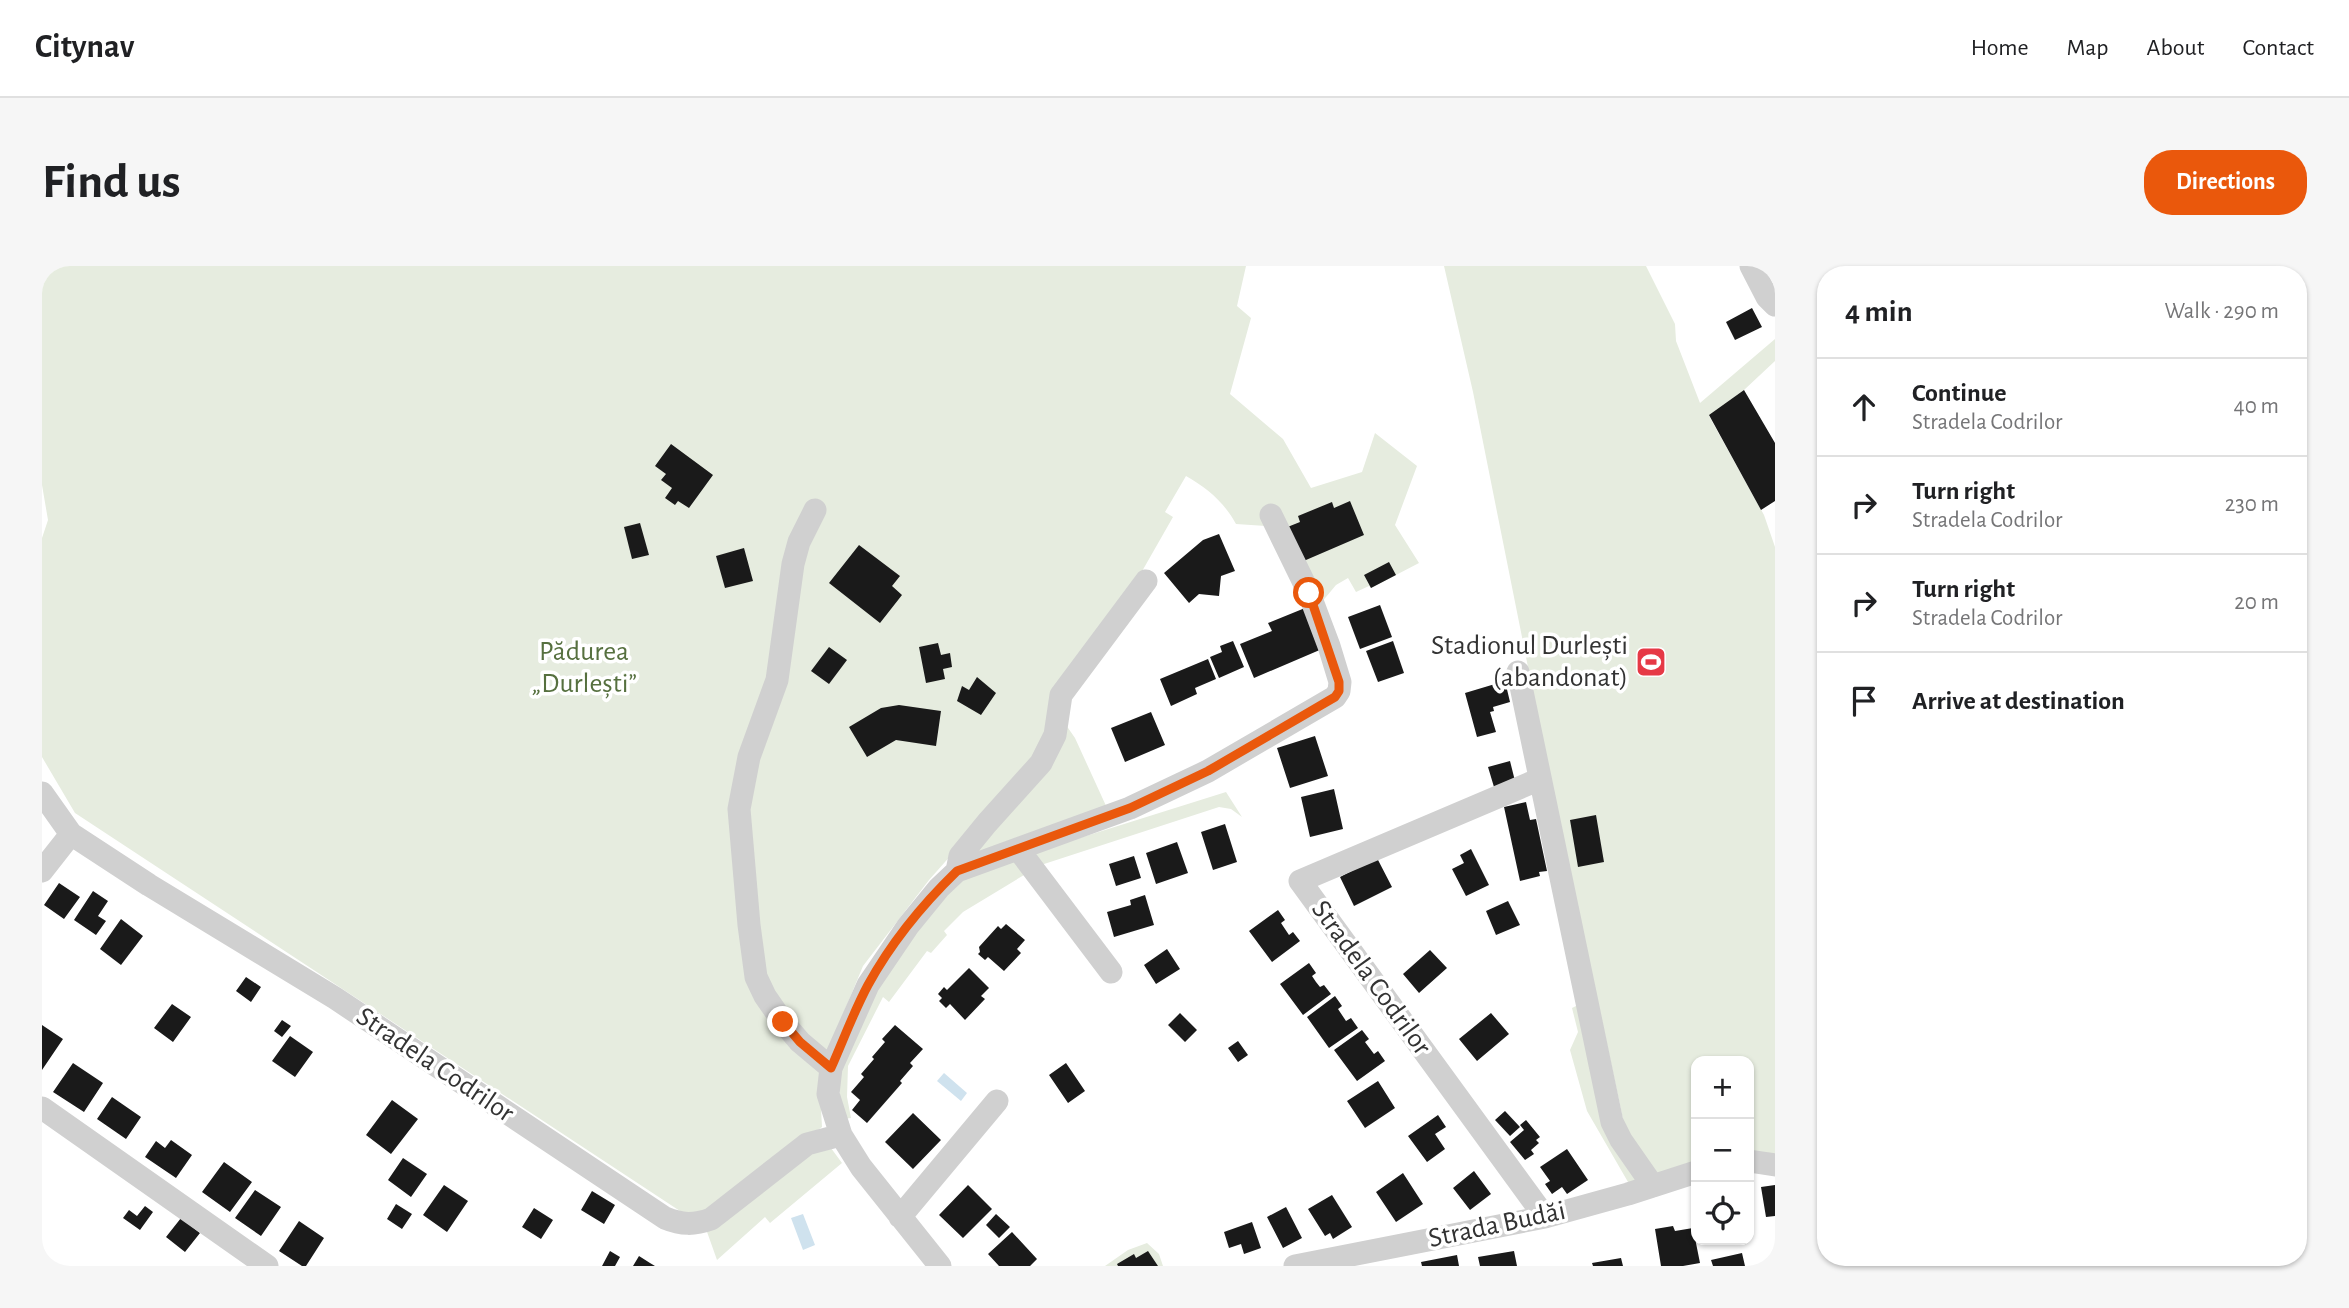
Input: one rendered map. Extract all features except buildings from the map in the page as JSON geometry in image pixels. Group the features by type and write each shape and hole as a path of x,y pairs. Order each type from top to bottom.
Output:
{"street":[{"path":"1751,266 1767,297 1775,304"},
{"path":"815,510 796,553 777,680 749,757 739,809 756,977 783,1022 800,1042 831,1068"},
{"path":"940,1266 861,1167 841,1135 828,1094 831,1068 868,985 908,926 939,888 957,871 1130,808 1208,771 1335,697 1339,691 1339,682 1329,646 1309,593 1271,515"},
{"path":"957,871 960,856 1041,763 1055,735 1061,695 1146,581"},
{"path":"1518,672 1612,1122 1621,1140 1653,1186"},
{"name":"Stradela Codrilor","path":"1539,779 1300,881 1545,1217"},
{"name":"Stradela Codrilor","path":"42,793 71,834 149,885 335,998 665,1219 681,1224 698,1224 711,1219 807,1144 841,1135"},
{"path":"42,872 71,834"},
{"path":"1018,849 1111,972"},
{"path":"900,1216 997,1101"},
{"path":"42,1108 267,1266"},
{"path":"1754,1161 1775,1165"},
{"name":"Strada Budăi","path":"1295,1266 1545,1217 1691,1174"}],"green space":[{"name":"Pădurea „Durlești”","path":"42,266 1246,266 1237,306 1251,318 1230,394 1283,439 1311,488 1362,472 1375,433 1417,466 1395,525 1419,563 1371,588 1369,586 1356,592 1348,578 1336,585 1321,603 1266,526 1236,524 1214,496 1186,476 1165,512 1173,517 1032,764 929,880 863,966 819,1072 822,1127 707,1211 683,1213 75,813 42,757 42,538 48,520 42,485"},
{"name":"Stadionul Durlești (abandonat)","path":"1444,266 1646,266 1675,324 1676,341 1700,403 1775,339 1775,361 1744,390 1709,416 1764,515 1775,547 1775,1155 1754,1151 1754,1056 1691,1056 1691,1164 1653,1175 1627,1138 1550,777 1473,392"},
{"path":"1066,725 1075,738 1107,808 971,858"},
{"path":"1226,792 1242,817 1231,809 1219,807 1041,865 1035,852"},
{"path":"1016,856 1024,875 963,912 944,931 947,935 931,953 927,951 889,1002 883,997 848,1066 847,1097 851,1118 843,1119 837,1073 866,1002 913,928 965,878"},
{"path":"1580,1004 1640,1182 1628,1182 1587,1111 1570,1050 1578,1032 1572,1008"},
{"path":"828,1144 842,1163 770,1223 765,1217 717,1260 706,1229 812,1147"},
{"path":"1147,1243 1159,1254 1163,1266 1105,1266 1128,1250"}],"water":[{"path":"944,1073 967,1093 961,1101 937,1081"},
{"path":"803,1214 815,1245 803,1250 791,1218"}],"place":[{"name":"Stadionul Durlești (abandonat)","path":"1651,662"}],"route":[{"path":"783,1022 800,1042 831,1068 868,985 908,926 939,888 957,871 1130,808 1208,771 1335,697 1339,691 1339,682 1309,593"}]}
